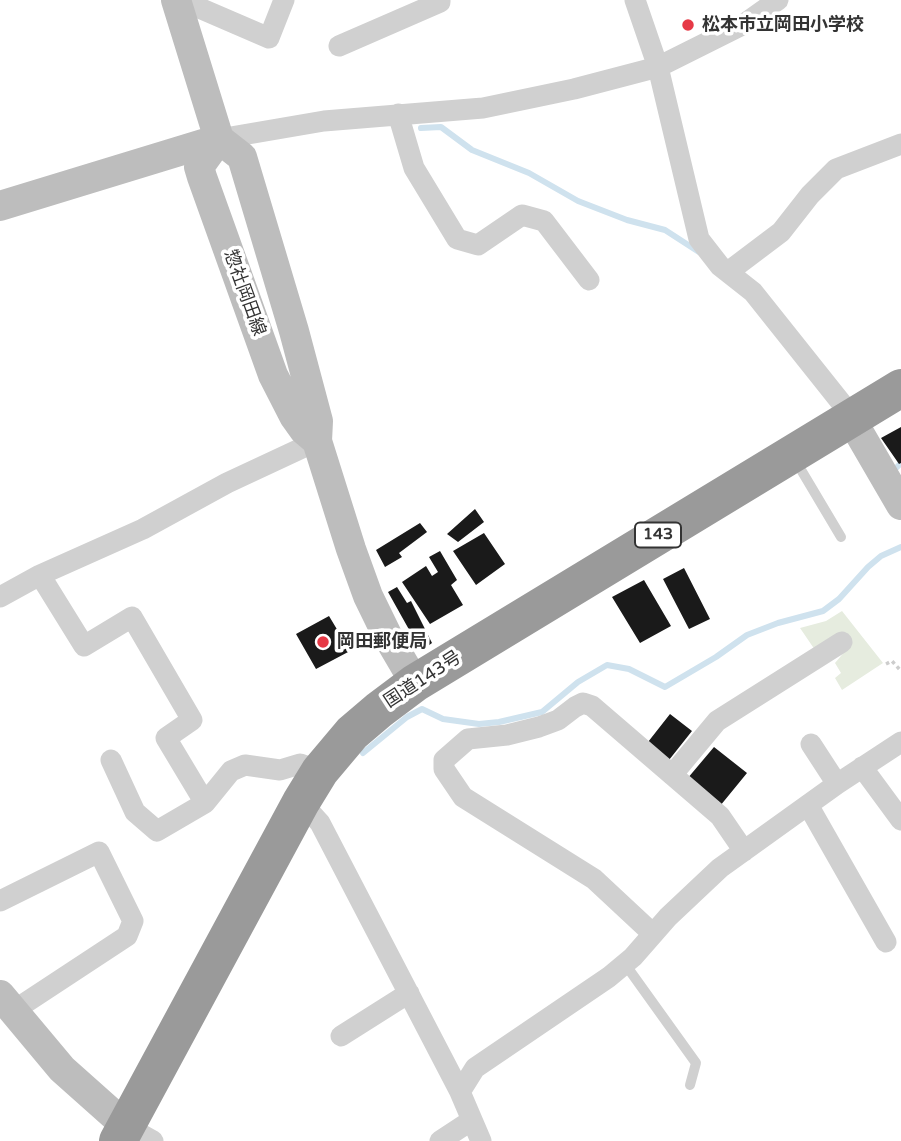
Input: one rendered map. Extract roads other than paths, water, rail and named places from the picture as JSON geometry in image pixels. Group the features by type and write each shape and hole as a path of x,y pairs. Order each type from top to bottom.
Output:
{"highway":[{"name":"国道143号","path":"132,1136 310,787 352,733 415,683 901,388"}],"main road":[{"name":"惣社岡田線","path":"179,0 219,139 242,157 318,421 317,441 369,596 388,637 415,683"},
{"name":"惣社岡田線","path":"219,139 199,167 202,177 273,375 294,416 304,430 317,441"},
{"path":"0,206 219,139"},
{"path":"851,418 901,505"},
{"path":"7,1003 62,1069 132,1136"}],"street":[{"path":"179,0 269,38 284,0"},
{"path":"339,46 440,0"},
{"path":"635,0 658,67 699,239 720,265 753,292 851,418"},
{"path":"219,139 324,121 483,108 574,89 658,67 744,24 778,0"},
{"path":"398,114 414,168 457,239 478,245 522,215 544,221 589,280"},
{"path":"728,272 781,232 810,195 836,169 901,144"},
{"path":"0,597 40,575 143,529 227,483 317,441"},
{"path":"40,575 84,646 132,617 191,720 166,738 205,803"},
{"path":"672,775 717,721 842,642"},
{"path":"653,934 594,879 463,797 444,769 444,760 468,739 507,735 539,727 558,720 583,703 592,706 720,817 744,851"},
{"path":"460,1092 475,1068 625,964 720,868 808,804 901,742"},
{"path":"811,744 837,784"},
{"path":"111,760 135,812 157,831 205,803 231,771 245,765 280,770 300,764 320,823 460,1092 481,1141"},
{"path":"862,767 901,820"},
{"path":"808,804 886,942"},
{"path":"0,901 99,852 133,921 127,936 7,1003"},
{"path":"341,1036 409,993"},
{"path":"440,1141 472,1120"}],"lane":[{"path":"792,454 841,537"},
{"path":"625,964 696,1063 690,1085"}],"waterway":[{"path":"421,128 441,127 472,150 529,173 578,201 627,220 665,230 699,252"},
{"path":"894,474 893,471 901,463"},
{"path":"363,753 407,717 422,709 443,719 479,724 542,712 578,682 607,665 629,669 665,687 747,635 778,623 823,611 839,599 881,556 901,547"}],"place":[{"name":"松本市立岡田小学校","path":"688,25"},
{"name":"岡田郵便局","path":"323,642"}]}
